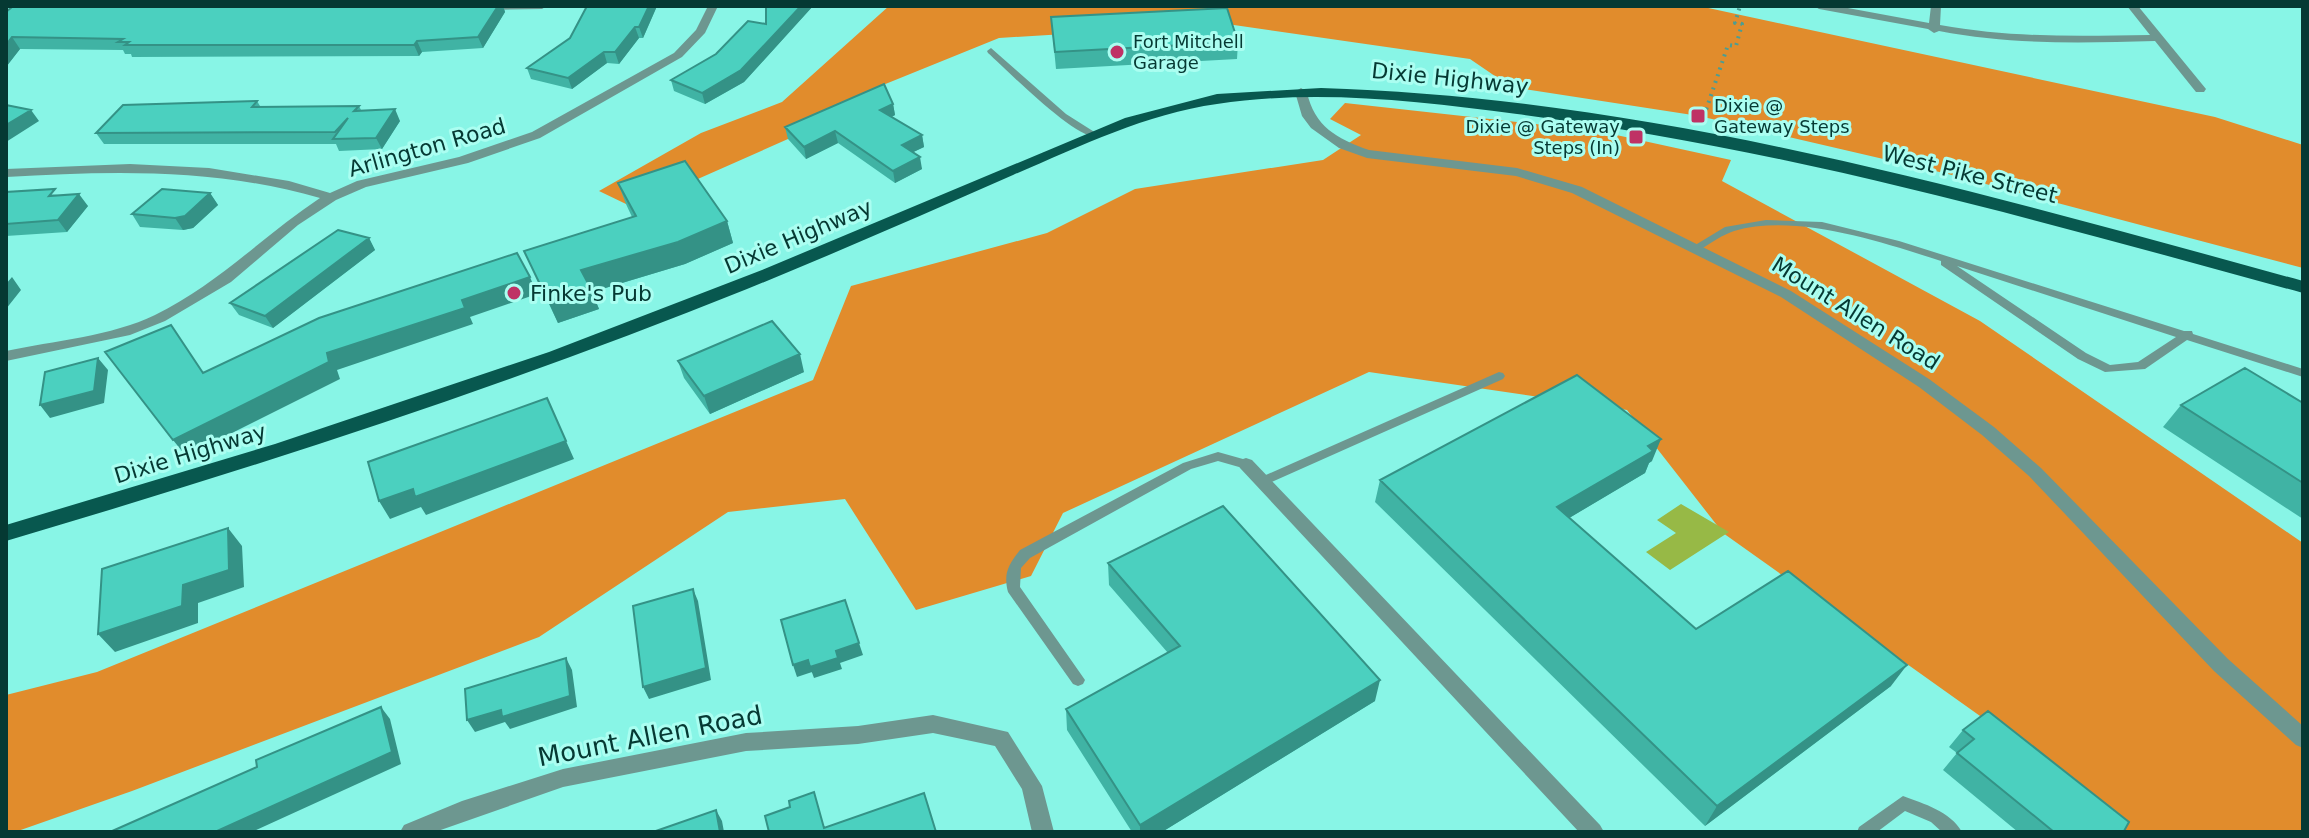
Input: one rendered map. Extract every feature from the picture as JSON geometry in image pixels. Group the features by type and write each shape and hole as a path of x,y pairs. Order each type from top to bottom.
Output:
{"main road":[{"name":"Dixie Highway","path":"6,533 345,430 666,316 827,251 1093,135 1193,103 1301,92 1377,94 1623,123"},
{"name":"West Pike Street","path":"1623,123 1793,153 2303,287"}],"street":[{"path":"465,7 542,6"},
{"name":"Arlington Road","path":"6,356 130,330 160,318 226,279 293,222 331,197 362,184 463,160 536,135 678,55 701,31 713,6"},
{"path":"1819,6 1934,30 2033,39 2159,38"},
{"path":"1934,30 1936,6"},
{"path":"2132,6 2200,89"},
{"name":"Mount Allen Road","path":"1301,92 1303,109 1319,131 1345,147 1367,154 1517,172 1577,190 1697,247 1786,294 1924,383 1988,431 2035,472 2221,665 2303,739"},
{"path":"6,173 174,167 234,172 331,197"},
{"path":"1246,464 1593,832"},
{"name":"Mount Allen Road","path":"411,832 501,797 563,778 746,742 858,735 933,724 1001,738 1032,786 1043,832"}],"lane":[{"path":"991,51 1063,116 1093,135"},
{"path":"1697,247 1729,229 1766,223 1822,225 1931,254 2303,373"},
{"path":"1931,254 2082,356 2109,369 2141,366 2188,334"},
{"path":"1263,481 1499,376"},
{"path":"1078,680 1013,588 1014,567 1019,560 1187,466 1218,456 1246,464"},
{"path":"1865,832 1903,803 1937,817 1954,832"}],"path":[{"path":"1698,135 1728,45 1736,46 1742,24 1735,23 1740,6"}],"shaded area":[{"path":"889,6 1699,6 2215,117 2303,145 2303,268 1948,174 1699,116 1511,87 1470,59 1227,24 999,38 878,87 858,108 691,182 626,204 599,191 701,133 782,102"},
{"path":"1345,103 1598,131 1731,160 1722,181 1980,321 2303,543 2303,832 2120,832 2011,738 1723,533 1627,410 1369,372 1063,513 1031,576 916,610 845,499 728,512 539,637 132,791 15,832 6,832 6,695 97,672 813,380 851,286 1047,233 1135,189 1323,160 1361,135 1330,119"},
{"path":"1681,504 1729,532 1670,570 1646,552 1676,533 1657,520"}],"building":[{"path":"498,6 478,37 417,41 414,45 125,45 129,42 118,42 123,39 12,37 6,45 6,12 12,7"},
{"path":"587,6 649,6 639,27 635,27 615,52 604,52 568,78 527,68 570,38"},
{"path":"766,6 801,6 741,70 702,93 671,80 716,54 748,21 766,24"},
{"path":"1227,8 1238,42 1055,52 1051,17"},
{"path":"884,84 893,104 880,110 922,135 902,145 920,157 893,171 835,131 804,147 785,127"},
{"path":"257,101 252,107 359,106 354,111 395,109 376,138 333,139 348,118 335,132 96,133 123,105"},
{"path":"6,105 31,110 6,125"},
{"path":"685,161 727,221 678,242 581,270 590,287 548,301 524,251 636,216 618,183"},
{"path":"55,189 49,196 79,194 58,220 6,224 6,192"},
{"path":"162,189 210,193 185,216 132,214"},
{"path":"338,230 369,238 265,316 230,303"},
{"path":"517,253 530,277 462,300 465,308 327,353 329,362 173,440 105,352 171,325 203,373 319,318"},
{"path":"772,321 800,354 704,396 678,361"},
{"path":"98,358 94,391 40,405 45,372"},
{"path":"2245,368 2303,403 2303,483 2181,405"},
{"path":"1577,375 1661,439 1648,446 1653,451 1557,507 1696,629 1788,571 1907,665 1717,806 1380,480"},
{"path":"547,398 566,441 415,497 413,489 379,501 368,462"},
{"path":"1223,506 1380,680 1140,825 1066,709 1180,646 1108,563"},
{"path":"228,528 229,570 183,585 182,606 98,634 102,569"},
{"path":"693,589 706,668 643,687 633,606"},
{"path":"845,600 859,643 836,651 838,658 810,667 808,660 793,665 781,620"},
{"path":"566,658 570,696 502,717 501,710 467,720 465,689"},
{"path":"381,707 392,752 215,832 110,832 257,767 256,760"},
{"path":"1988,711 2129,822 2126,832 2054,832 1957,753 1974,739 1963,730"},
{"path":"814,792 824,828 924,793 936,832 769,832 765,816 790,807 789,801"},
{"path":"716,810 720,832 653,832"}],"place":[{"name":"Fort Mitchell Garage","path":"1117,52"},
{"name":"Dixie @ Gateway Steps","path":"1698,116"},
{"name":"Dixie @ Gateway Steps (In)","path":"1636,137"},
{"name":"Finke's Pub","path":"514,293"}]}
